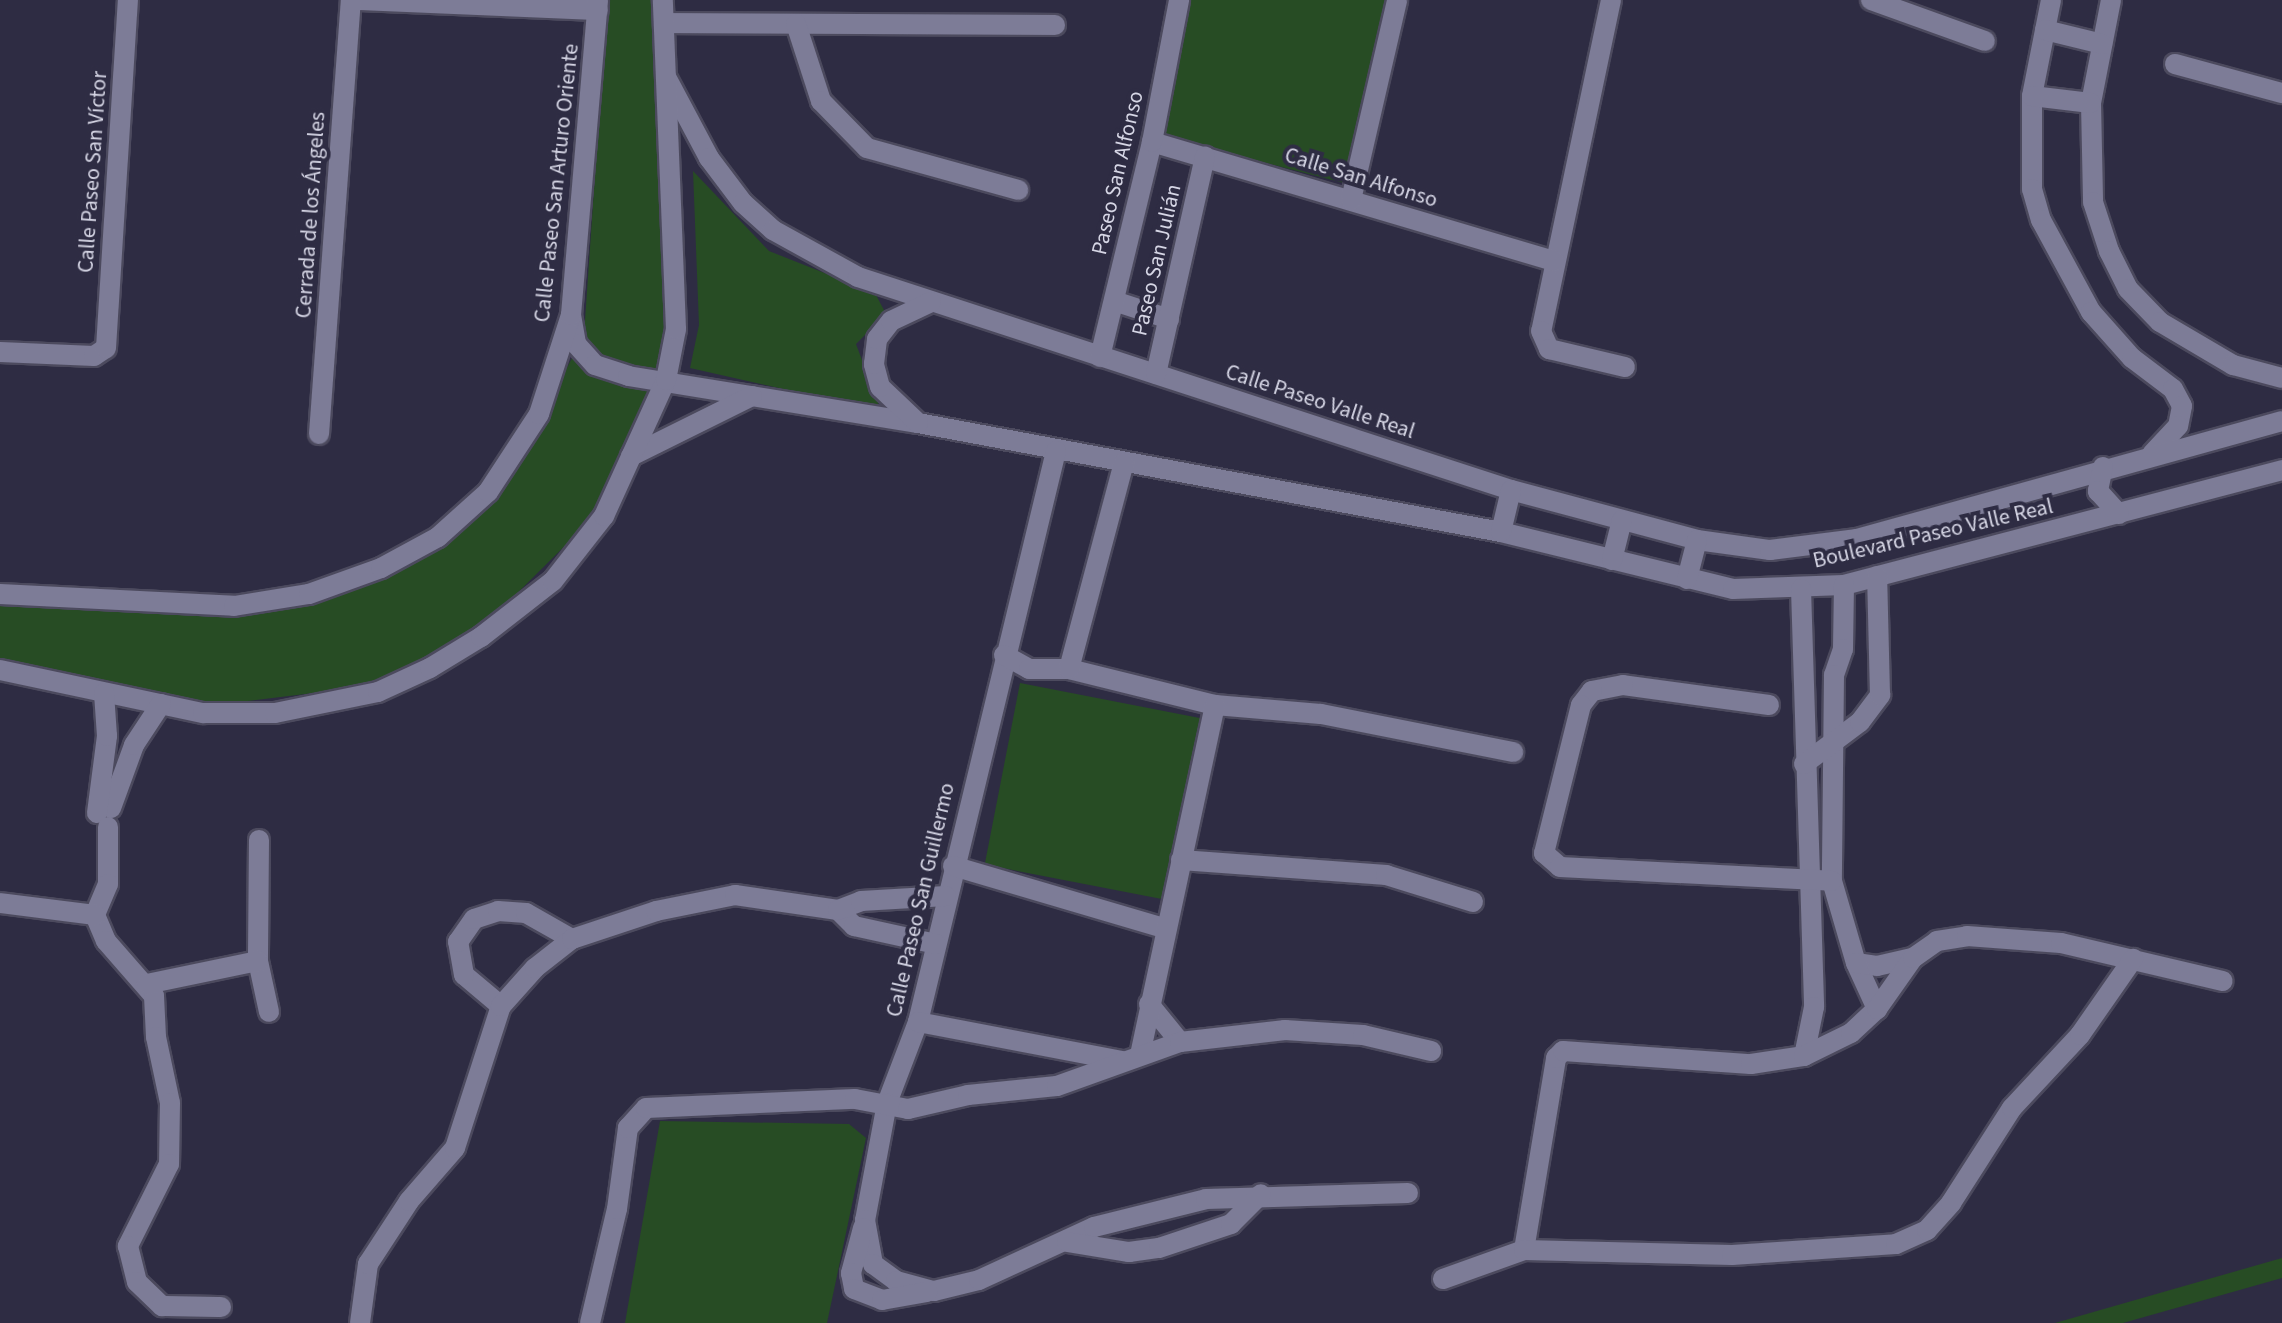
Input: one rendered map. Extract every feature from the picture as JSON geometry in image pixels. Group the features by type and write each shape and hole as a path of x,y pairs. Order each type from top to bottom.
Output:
{"street":[{"name":"Calle Paseo San Víctor","path":"0,352 94,356 106,348 128,0"},
{"name":"Cerrada de los Ángeles","path":"319,434 351,0"},
{"path":"358,0 598,5"},
{"path":"0,670 203,713 275,713 378,692 430,668 481,637 553,581 604,516 666,380 676,329 663,0"},
{"name":"Paseo San Alfonso","path":"1100,357 1152,142 1179,0"},
{"path":"1351,200 1397,0"},
{"path":"1611,0 1541,331 1544,345 1625,367"},
{"path":"1871,0 1985,41"},
{"path":"2051,0 2032,96 2032,189 2053,247 2091,312 2132,358 2173,389 2182,406 2178,426 2152,454"},
{"path":"2111,0 2091,103 2093,202 2128,289 2160,322 2201,349 2233,365 2282,378"},
{"name":"Calle Paseo San Arturo Oriente","path":"0,594 234,606 309,594 381,568 438,537 488,492 539,414 571,315 598,5"},
{"path":"664,23 1055,25"},
{"path":"796,24 821,101 867,148 1018,190"},
{"path":"2045,30 2102,44"},
{"path":"2175,64 2282,93"},
{"name":"Calle Paseo Valle Real","path":"666,77 709,158 743,203 773,230 847,272 1511,490 1697,540"},
{"path":"2032,96 2091,103"},
{"name":"Calle San Alfonso","path":"1152,142 1555,261"},
{"name":"Paseo San Julián","path":"1156,374 1205,156"},
{"path":"1114,301 1169,319"},
{"path":"918,423 880,387 874,364 877,339 891,321 931,302"},
{"path":"571,315 576,344 595,365 628,376 918,423 1501,532 1511,490"},
{"path":"631,456 752,396"},
{"name":"Boulevard Paseo Valle Real","path":"1697,540 1770,550 1857,539 2103,467 2282,421"},
{"name":"Calle Paseo San Guillermo","path":"934,1291 882,1300 854,1289 851,1273 865,1220 887,1103 918,1022 953,866 1056,451"},
{"path":"1069,669 1124,463"},
{"path":"2103,467 2098,491 2119,514"},
{"name":"Boulevard Paseo Valle Real","path":"1501,532 1687,579 1745,590 1801,589 1844,585 2282,470"},
{"path":"1612,560 1622,520"},
{"path":"1687,579 1697,540"},
{"path":"1804,764 1834,745 1880,695 1877,576"},
{"path":"1844,585 1843,649 1834,675 1832,881 1856,963 1877,1009"},
{"path":"1801,589 1807,879 1814,1007 1804,1056"},
{"path":"1004,655 1029,669 1069,669 1215,705 1321,714 1513,752"},
{"path":"1769,705 1623,685 1592,691 1581,705 1544,853 1560,867 1832,881"},
{"path":"104,693 108,884 95,915 106,941 147,984 154,996 156,1037 170,1103 169,1164 128,1246 137,1282 162,1306 221,1307"},
{"path":"107,805 134,745 161,704"},
{"path":"1132,1058 1149,1004 1215,705"},
{"path":"107,736 134,745"},
{"path":"259,840 258,961 269,1012"},
{"path":"1181,860 1386,875 1473,902"},
{"path":"953,866 1164,928"},
{"path":"360,1323 368,1264 409,1201 455,1148 501,1006 535,968 572,939 656,911 735,895 838,910 861,901 946,896"},
{"path":"0,903 95,915"},
{"path":"838,910 854,926 936,944"},
{"path":"501,1006 464,975 458,942 474,919 498,911 526,913 572,939"},
{"path":"1524,1250 1556,1058 1563,1051 1751,1064 1804,1056 1851,1033 1877,1009 1913,958 1937,941 1967,936 2061,943 2223,981"},
{"path":"1856,963 1877,966 1913,958"},
{"path":"1443,1279 1524,1250 1732,1255 1896,1244 1927,1230 1951,1203 2012,1108 2080,1035 2133,959"},
{"path":"147,984 258,961"},
{"path":"1149,1004 1180,1042"},
{"path":"1814,1007 1832,1027 1851,1033"},
{"path":"918,1022 1132,1058"},
{"path":"590,1323 617,1209 628,1128 646,1108 832,1099 887,1103 908,1109 968,1095 1057,1086 1180,1042 1285,1030 1363,1035 1431,1051"},
{"path":"865,1220 873,1264 896,1281 934,1291 979,1280 1117,1219 1206,1199 1261,1194 1408,1193"},
{"path":"1067,1242 1129,1252 1159,1248 1231,1224 1261,1194"}],"green space":[{"path":"607,0 660,0 668,334 654,394 598,513 477,633 371,686 207,706 0,663 0,598 308,601 478,512 536,427 584,335"},
{"path":"1191,0 1389,0 1348,184 1161,136"},
{"path":"693,171 769,251 875,293 886,314 856,344 881,411 690,368 699,325"},
{"path":"1020,683 1204,719 1168,900 985,865"},
{"path":"660,1121 849,1124 866,1138 827,1323 625,1323"},
{"path":"2282,1258 2282,1278 2123,1323 2055,1323"}]}
